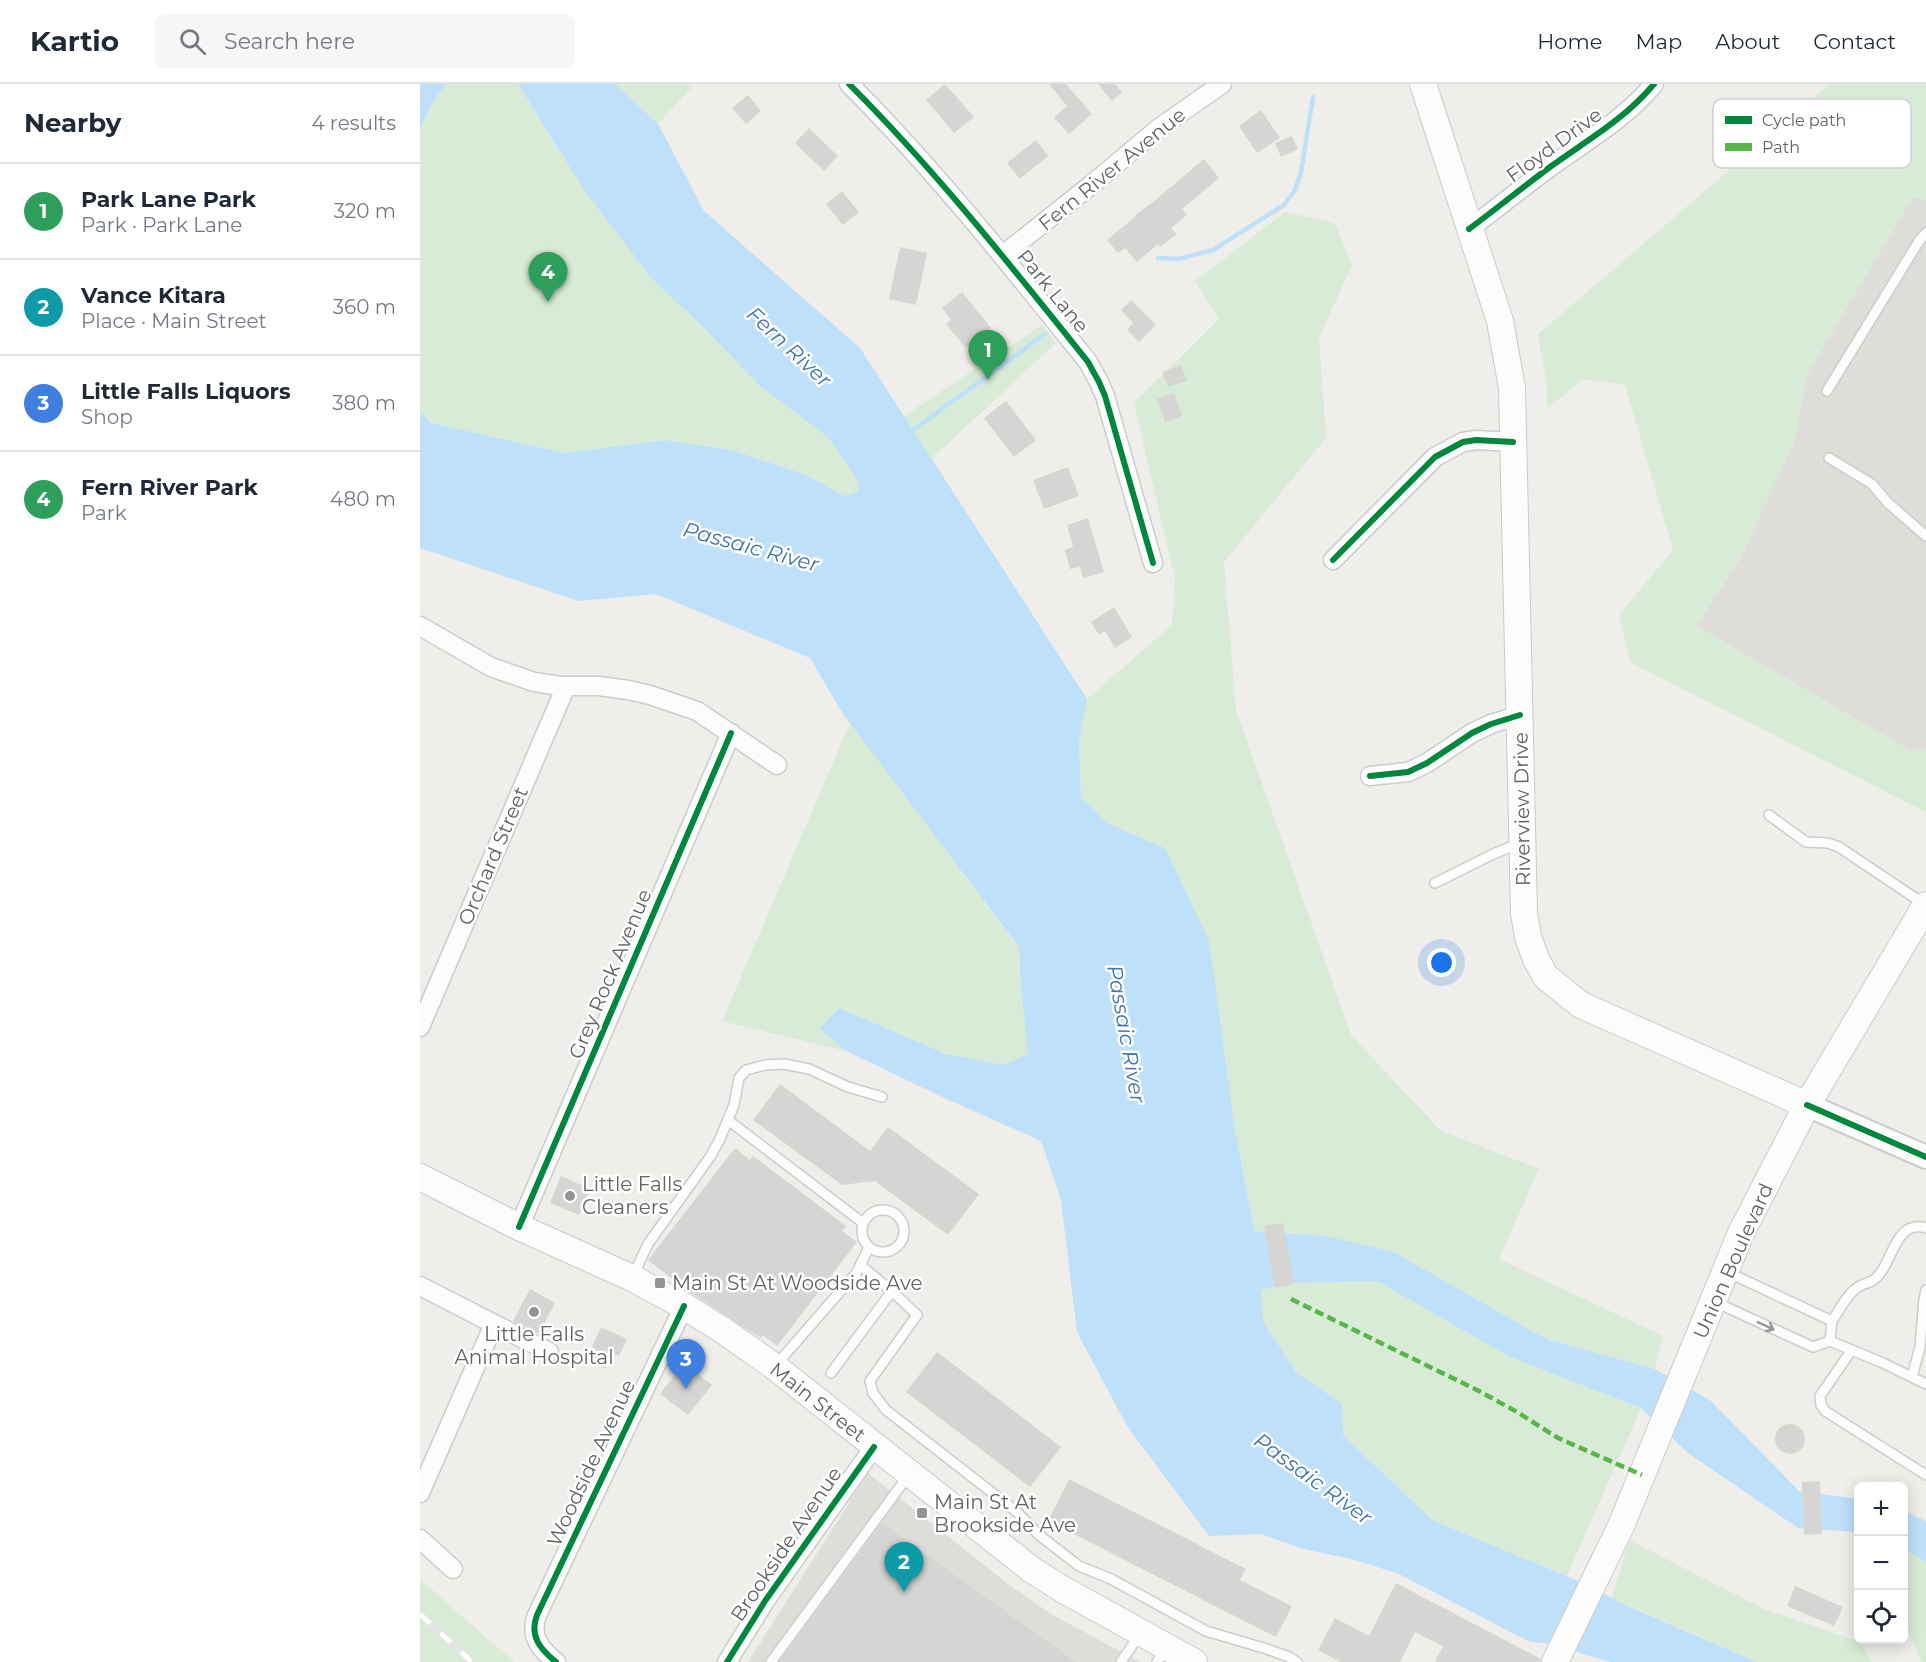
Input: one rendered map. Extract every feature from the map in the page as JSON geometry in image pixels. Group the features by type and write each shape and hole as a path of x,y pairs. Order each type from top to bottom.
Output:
{"main road":[{"name":"Riverview Drive","path":"1423,84 1500,321 1512,388 1524,913 1528,937 1536,959 1546,977 1581,1005 1807,1105"},
{"name":"Union Boulevard","path":"1555,1662 1621,1526 1741,1233 1807,1105 1926,905"},
{"name":"Main Street","path":"420,1177 519,1227 632,1278 724,1331 775,1367 1032,1570 1062,1589 1142,1632 1162,1654 1194,1662"}],"street":[{"name":"Park Lane","path":"849,84 879,114 1003,255 1088,362 1099,382 1154,563"},
{"name":"Floyd Drive","path":"1469,229 1615,122 1630,110 1654,84"},
{"name":"Fern River Avenue","path":"1003,255 1212,86"},
{"path":"1334,560 1435,457 1463,442 1476,440 1513,442"},
{"path":"420,626 491,667 534,682 566,686 599,686 650,694 697,711 777,765"},
{"name":"Orchard Street","path":"420,1027 566,686"},
{"path":"1370,776 1408,772 1427,763 1472,733 1520,715"},
{"name":"Grey Rock Avenue","path":"519,1227 731,733"},
{"name":"Riverview Drive","path":"1807,1105 1926,1157"},
{"path":"420,1286 549,1353"},
{"name":"Woodside Avenue","path":"556,1662 542,1649 534,1636 534,1622 684,1306"},
{"path":"420,1492 494,1324"},
{"name":"Brookside Avenue","path":"727,1662 765,1601 874,1446"},
{"path":"420,1539 453,1569"}],"lane":[{"path":"1827,391 1926,233"},
{"path":"1829,458 1872,484 1888,503 1926,536"},
{"path":"1769,815 1806,842 1828,843 1839,847 1926,905"},
{"path":"1435,883 1491,855 1523,843"},
{"path":"632,1278 648,1244 710,1157 728,1120 739,1077 746,1070 765,1065 784,1064 809,1069 848,1087 882,1097"},
{"path":"728,1120 863,1223"},
{"path":"885,1210 898,1216 904,1229 904,1236 901,1243 890,1252 882,1253 869,1248 862,1236 863,1223 872,1213 885,1210"},
{"path":"1830,1341 1832,1321 1857,1287 1877,1278 1898,1238 1904,1231 1914,1227 1926,1228"},
{"path":"775,1367 857,1272 869,1248"},
{"path":"860,1265 917,1315 870,1380 873,1393 886,1410 1017,1512 1039,1535 1079,1566 1111,1579 1206,1631 1267,1649 1297,1662"},
{"path":"1725,1271 1832,1321"},
{"path":"1912,1377 1920,1347 1926,1290"},
{"path":"831,1373 892,1291"},
{"path":"1713,1301 1813,1347 1830,1341 1926,1384"},
{"path":"1851,1351 1820,1396 1821,1405 1826,1411 1926,1475"},
{"path":"771,1662 909,1474"},
{"path":"1121,1662 1142,1632"}],"shaded area":[{"path":"1913,197 1926,200 1926,751 1911,751 1696,626 1741,557 1795,440 1807,374"},
{"path":"868,1473 1008,1584 1051,1614 1140,1662 748,1662"}],"green space":[{"path":"446,84 518,84 584,190 652,279 701,325 761,387 828,437 859,482 857,492 844,496 807,475 732,450 665,440 564,453 431,423 420,411 420,129 433,102"},
{"path":"616,84 690,84 692,87 658,124"},
{"path":"1830,84 1926,84 1926,200 1913,197 1807,374 1795,440 1741,557 1696,626 1911,751 1926,751 1926,812 1631,663 1619,615 1673,550 1625,385 1583,379 1547,409 1547,386 1538,334 1732,168 1911,168 1911,99 1812,99"},
{"path":"1285,212 1335,223 1352,265 1319,338 1326,438 1224,562 1236,710 1351,1035 1440,1130 1539,1169 1499,1259 1663,1336 1655,1369 1546,1339 1394,1252 1326,1236 1254,1231 1234,1124 1165,848 1105,822 1081,797 1079,741 1087,699 1172,625 1175,579 1134,403 1219,319 1195,281"},
{"path":"1042,325 1056,343 931,459 904,416"},
{"path":"850,723 1019,948 1028,1054 1003,1065 946,1054 839,1008 819,1028 846,1051 722,1021"},
{"path":"1377,1281 1510,1357 1641,1408 1567,1576 1432,1520 1343,1435 1342,1404 1296,1372 1263,1322 1261,1290 1294,1283"},
{"path":"1629,1540 1762,1608 1854,1640 1854,1644 1861,1644 1872,1662 1757,1662 1612,1598"},
{"path":"1908,1551 1918,1556 1926,1564 1926,1662 1922,1662 1908,1631"},
{"path":"420,1579 514,1662 420,1662"}],"water":[{"path":"420,84 446,84 433,102 420,129"},
{"path":"518,84 616,84 658,124 704,211 860,348 1087,699 1079,741 1081,797 1105,822 1165,848 1209,940 1234,1124 1254,1231 1326,1236 1394,1252 1546,1339 1655,1369 1711,1401 1799,1491 1854,1498 1854,1532 1798,1528 1688,1453 1641,1408 1510,1357 1377,1281 1294,1283 1261,1290 1263,1322 1296,1372 1342,1404 1343,1435 1432,1520 1576,1580 1630,1607 1757,1662 1611,1662 1549,1644 1528,1641 1399,1574 1359,1561 1300,1548 1261,1534 1209,1536 1127,1426 1077,1332 1061,1200 1041,1141 846,1051 819,1028 839,1008 946,1054 1003,1065 1028,1054 1019,947 843,714 810,658 656,594 578,601 420,548 420,411 431,423 564,453 665,440 732,450 807,475 844,496 857,492 859,482 828,437 761,387 701,325 652,279 584,190"},
{"path":"1908,1513 1926,1521 1926,1564 1918,1556 1908,1551"}],"building":[{"path":"945,84 974,117 954,133 926,100"},
{"path":"1049,84 1066,84 1092,114 1069,134 1054,118 1067,106"},
{"path":"1098,84 1115,84 1122,92 1112,101"},
{"path":"748,95 761,111 746,124 732,108"},
{"path":"1261,110 1280,138 1257,153 1239,126"},
{"path":"809,128 838,156 824,171 795,143"},
{"path":"1292,136 1298,149 1281,157 1275,143"},
{"path":"1036,140 1048,156 1020,179 1007,163"},
{"path":"1204,159 1219,178 1182,209 1187,215 1171,228 1177,234 1160,247 1158,244 1137,262 1125,248 1118,253 1107,240"},
{"path":"842,191 859,212 843,225 826,204"},
{"path":"900,247 927,253 916,305 889,299"},
{"path":"962,292 991,328 966,348 946,324 951,320 942,308"},
{"path":"1131,300 1156,325 1139,342 1127,330 1133,323 1121,310"},
{"path":"1181,365 1187,381 1168,387 1162,372"},
{"path":"1174,393 1182,416 1165,422 1157,399"},
{"path":"1006,401 1036,440 1014,457 984,418"},
{"path":"1068,467 1079,496 1044,509 1033,480"},
{"path":"1088,518 1104,572 1083,578 1080,567 1070,569 1065,550 1073,547 1067,525"},
{"path":"1114,607 1132,637 1115,648 1105,631 1099,635 1091,622"},
{"path":"780,1084 870,1151 888,1127 979,1194 948,1235 875,1181 842,1185 753,1120"},
{"path":"735,1148 750,1160 753,1156 846,1226 842,1231 857,1242 777,1346 763,1335 761,1338 688,1291 648,1260"},
{"name":"Little Falls Cleaners","path":"561,1176 590,1189 579,1215 550,1203"},
{"path":"1283,1223 1294,1284 1275,1288 1264,1226"},
{"name":"Little Falls Animal Hospital","path":"530,1289 555,1303 539,1334 513,1321"},
{"path":"601,1327 627,1339 619,1356 613,1354 606,1369 586,1360"},
{"path":"937,1352 1061,1447 1030,1487 906,1392"},
{"path":"684,1363 712,1385 688,1415 660,1394"},
{"path":"1790,1424 1800,1429 1805,1439 1800,1449 1790,1454 1780,1449 1775,1439 1780,1429"},
{"path":"1069,1479 1246,1569 1240,1580 1292,1606 1276,1637 1048,1521"},
{"path":"1820,1481 1822,1534 1804,1535 1802,1482"},
{"path":"882,1523 1076,1662 779,1662"},
{"path":"1396,1583 1541,1659 1540,1662 1435,1662 1443,1646 1415,1632 1400,1662 1340,1662 1318,1650 1335,1618 1369,1636"},
{"path":"1795,1586 1843,1607 1834,1626 1787,1606"}],"waterway":[{"path":"1158,258 1178,259 1213,250 1284,205 1295,190 1301,172 1313,97"},
{"path":"909,433 1045,334"}],"railway":[{"path":"420,1614 472,1662"}],"marked path":[{"path":"1291,1299 1479,1391 1558,1438 1642,1475"}],"cycle path":[{"path":"849,84 912,150 1002,255 1088,362 1105,396 1153,563"},
{"path":"1469,229 1618,119 1654,84"},
{"path":"1333,560 1435,457 1463,442 1476,440 1513,442"},
{"path":"1370,776 1408,772 1427,763 1472,733 1520,715"},
{"path":"519,1227 731,733"},
{"path":"1807,1105 1926,1157"},
{"path":"556,1662 545,1652 535,1636 537,1615 684,1306"},
{"path":"727,1662 765,1601 874,1447"}],"place":[{"name":"Fern River Park","path":"548,302"},
{"name":"Park Lane Park","path":"988,380"},
{"name":"Little Falls Cleaners","path":"570,1196"},
{"name":"Main St At Woodside Ave","path":"660,1283"},
{"name":"Little Falls Animal Hospital","path":"534,1312"},
{"name":"Little Falls Liquors","path":"686,1389"},
{"name":"Main St At Brookside Ave","path":"922,1513"},
{"name":"Vance Kitara","path":"904,1592"}],"water label":[{"name":"Fern River","path":"789,347"},
{"name":"Passaic River","path":"751,547"},
{"name":"Passaic River","path":"1126,1034"},
{"name":"Passaic River","path":"1313,1479"}]}
